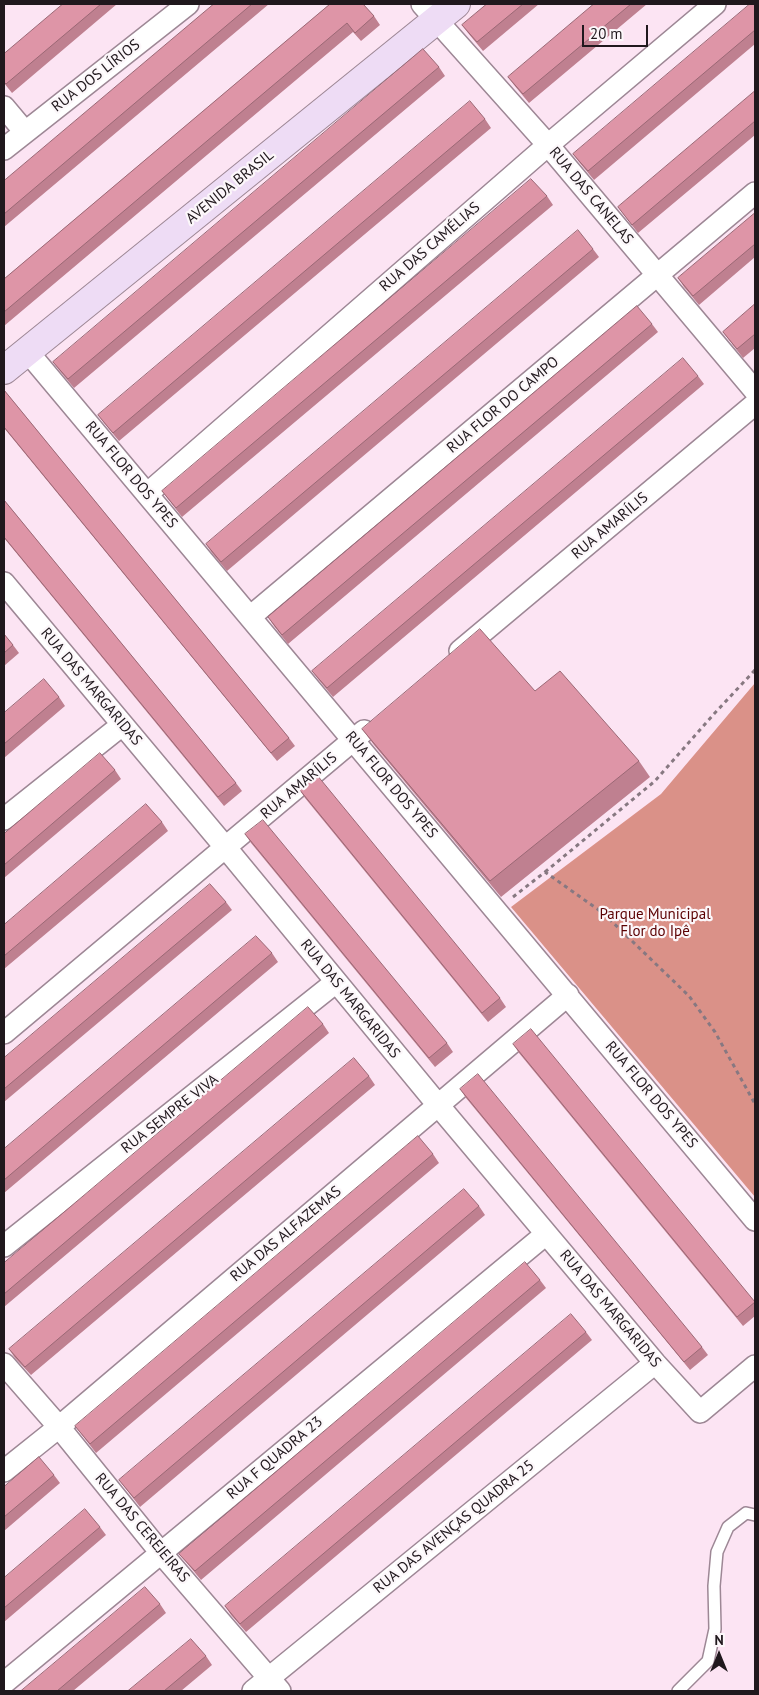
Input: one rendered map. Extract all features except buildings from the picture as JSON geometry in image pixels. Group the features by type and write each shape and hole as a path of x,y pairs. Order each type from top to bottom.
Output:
{"street":[{"name":"RUA DOS LÍRIOS","path":"4,149 188,4"},
{"name":"RUA DAS CAMÉLIAS","path":"147,494 548,144 715,4"},
{"name":"RUA DAS CANELAS","path":"438,9 548,144 755,391"},
{"name":"AVENIDA BRASIL","path":"4,370 438,9"},
{"path":"4,108 25,132"},
{"name":"RUA FLOR DO CAMPO","path":"250,617 755,193"},
{"name":"RUA FLOR DOS YPES","path":"27,351 755,1220"},
{"name":"RUA AMARÍLIS","path":"445,664 755,404"},
{"name":"RUA DAS MARGARIDAS","path":"7,593 226,848 438,1105 655,1363 700,1412 755,1366"},
{"name":"RUA AMARÍLIS","path":"4,1033 377,721"},
{"path":"4,819 122,725"},
{"name":"RUA SEMPRE VIVA","path":"4,1246 336,982"},
{"name":"RUA DAS ALFAZEMAS","path":"4,1471 59,1427 568,995"},
{"name":"RUA F QUADRA 23","path":"4,1683 546,1234"},
{"name":"RUA DAS AVENÇAS QUADRA 25","path":"268,1687 655,1363"},
{"name":"RUA DAS CEREJEIRAS","path":"4,1364 59,1427 268,1687"}],"lane":[{"path":"678,1691 708,1661 715,1629 714,1586 717,1552 728,1526 746,1512 755,1515"}],"path":[{"path":"496,910 656,781 755,670"},
{"path":"545,872 603,913 689,996 715,1032 755,1104"}],"green space":[{"name":"Parque Municipal Flor do Ipê","path":"755,683 755,1197 511,907 661,794"}]}
